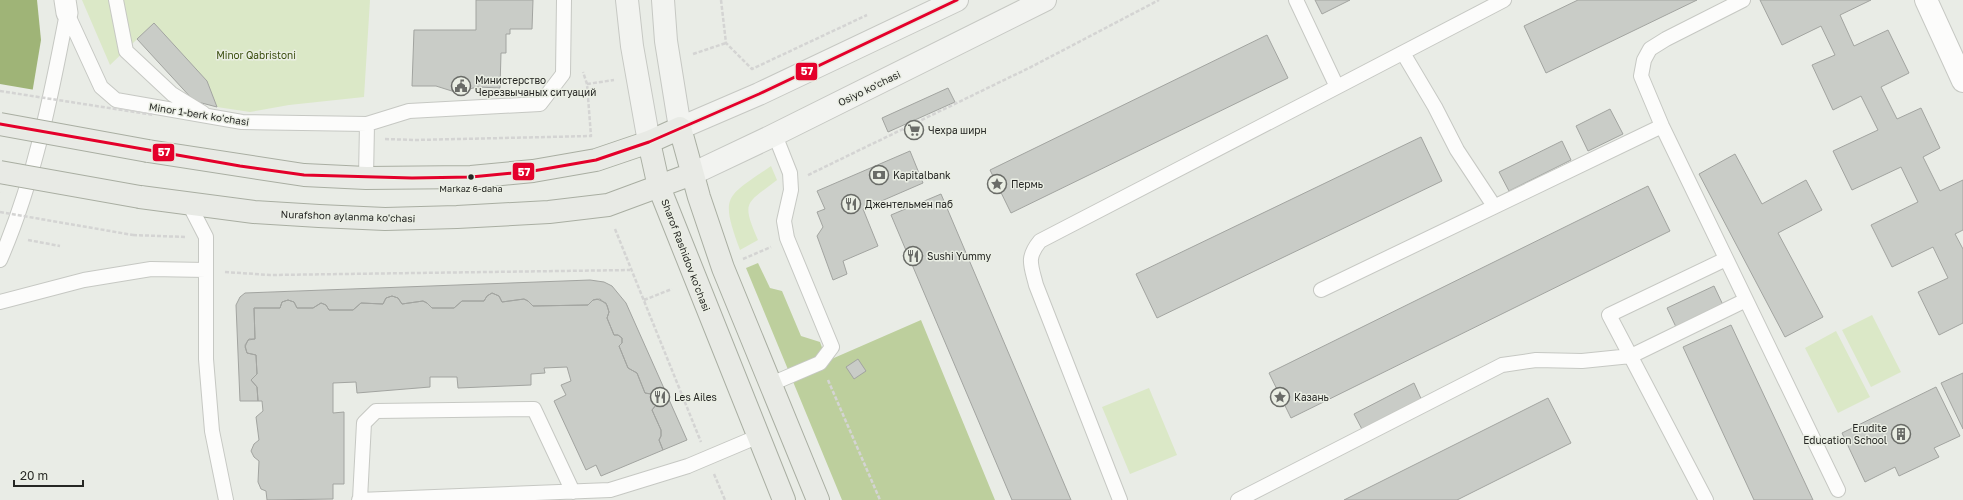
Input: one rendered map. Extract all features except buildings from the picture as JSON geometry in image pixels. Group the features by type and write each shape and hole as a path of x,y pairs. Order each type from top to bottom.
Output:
{"main road":[{"name":"Sharof Rashidov ko'chasi","path":"627,0 632,46 649,142 660,187 784,500"},
{"path":"663,0 666,41 680,128 706,220 723,268 818,500"},
{"path":"0,124 148,151 291,173 366,178 471,177 534,171 596,160 649,142 759,94 957,0"},
{"name":"Osiyo ko'chasi","path":"692,174 775,135 1045,0"},
{"name":"Nurafshon aylanma ko'chasi","path":"0,172 189,204 254,212 384,219 537,213 608,205 692,174"}],"street":[{"path":"1926,0 1963,81"}],"lane":[{"path":"116,0 126,51 172,94 208,116"},
{"name":"Minor 1-berk ko'chasi","path":"66,7 101,87 116,100 242,122 367,124 409,111 540,104 563,74 564,0"},
{"path":"1296,0 1337,87"},
{"path":"1120,500 1036,285 1030,261 1032,250 1040,241 1504,0"},
{"path":"1743,0 1666,38 1650,49 1644,60 1641,76 1662,126 1838,490"},
{"path":"0,260 15,226 52,93 66,7"},
{"path":"1403,52 1435,107 1457,150 1494,206"},
{"path":"366,178 367,124"},
{"path":"1321,290 1662,126"},
{"path":"771,384 820,363 832,347 787,238 784,221 791,190 790,173 775,135"},
{"path":"189,204 206,237 206,359 209,403 212,432 226,500"},
{"path":"1706,500 1609,315 1726,259"},
{"path":"0,302 84,280 151,269 206,270"},
{"path":"1238,500 1502,365 1536,360 1582,361 1631,356 1746,300"},
{"path":"573,492 534,409 376,411 364,423 360,500 573,492 610,490 708,458 759,436"}],"path":[{"path":"721,0 726,43 752,69 872,13"},
{"path":"791,183 1031,67 1159,0"},
{"path":"693,54 726,43"},
{"path":"587,84 614,80"},
{"path":"0,90 154,115"},
{"path":"0,212 133,235 206,237"},
{"path":"615,229 630,270 644,300 725,500"},
{"path":"10,237 60,246"},
{"path":"742,260 772,247 773,240"},
{"path":"206,270 270,275 630,270"},
{"path":"644,300 672,289"},
{"path":"820,363 880,500"}],"green space":[{"name":"Minor Qabristoni","path":"82,0 370,0 364,97 289,105 250,112 217,107 207,81 154,23 110,65"},
{"path":"771,166 777,180 753,199 748,210 749,218 758,240 740,250 730,218 729,208 731,199 744,185"},
{"path":"1872,315 1901,372 1871,387 1842,330"},
{"path":"1836,331 1870,397 1838,413 1805,348"},
{"path":"1149,388 1177,455 1130,474 1102,407"}],"shaded area":[{"path":"0,0 37,0 41,40 31,100 0,193"},
{"path":"758,263 770,288 782,291 801,336 820,342 827,361 921,320 995,500 842,500 746,268"}],"pier":[{"path":"0,84 35,90 33,101 0,195"}],"transit line":[{"name":"57","path":"0,124 240,166 304,175 412,178 471,177 533,171 596,160 649,142 759,94 957,0"}],"place":[{"name":"Министерство Черезвычаных ситуаций","path":"461,86"},
{"name":"Чехра ширн","path":"914,130"},
{"name":"Kapitalbank","path":"879,175"},
{"name":"Markaz 6-daha","path":"471,177"},
{"name":"Пермь","path":"997,184"},
{"name":"Джентельмен паб","path":"851,204"},
{"name":"Sushi Yummy","path":"913,256"},
{"name":"Les Ailes","path":"660,397"},
{"name":"Казань","path":"1280,397"},
{"name":"Erudite Education School","path":"1901,434"}]}
